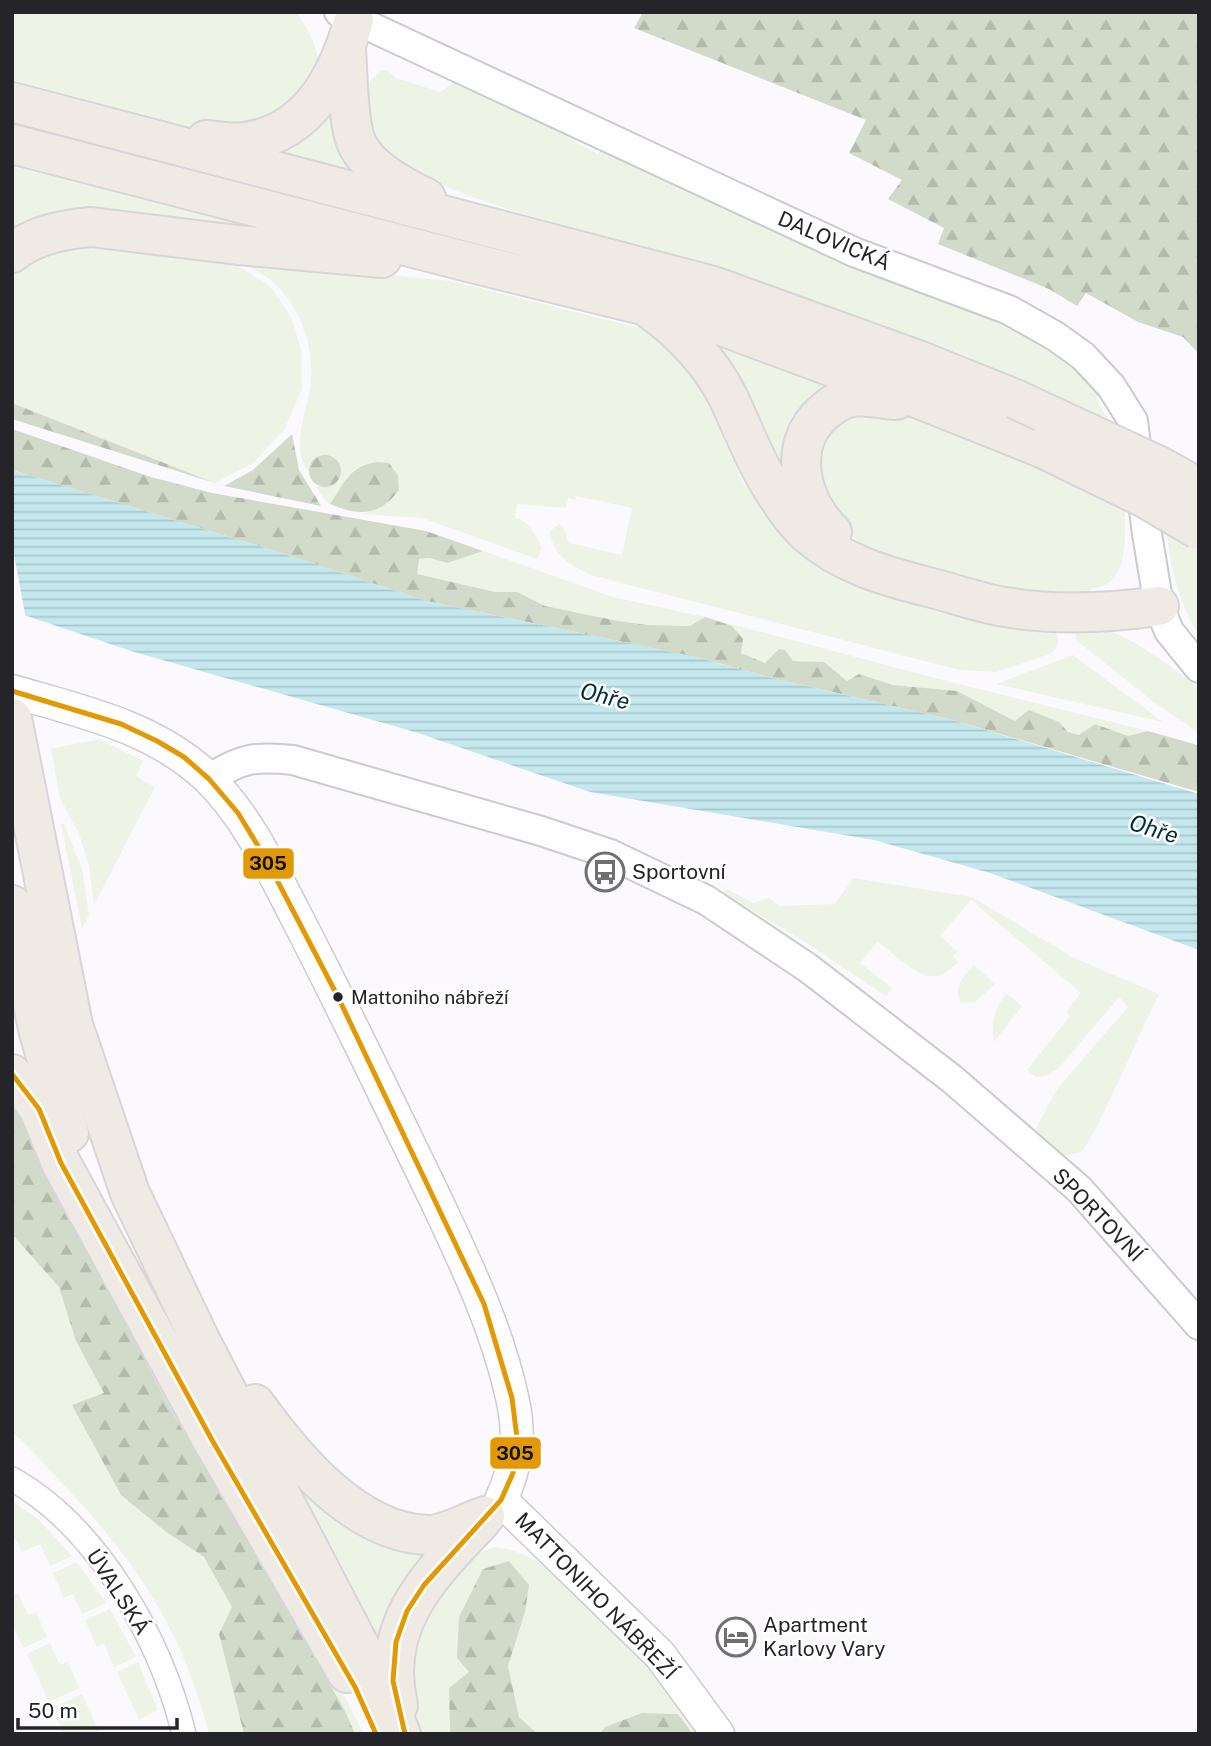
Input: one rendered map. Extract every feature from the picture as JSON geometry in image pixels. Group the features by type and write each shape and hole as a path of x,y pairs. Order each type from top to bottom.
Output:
{"highway":[{"path":"127,132 243,142 269,136 297,122 320,99 346,27"},
{"path":"346,27 351,123 358,146 385,175 403,187 502,230"},
{"path":"12,102 713,286 918,360 1015,399 1157,465 1199,488"},
{"path":"12,144 708,321 1042,448 1143,497 1199,530"},
{"path":"12,253 45,236 90,227 363,257 468,262"},
{"path":"646,306 671,324 693,347 726,393 763,472 783,505 807,533 838,555 868,570 1005,607 1074,612 1119,611 1159,606"},
{"path":"896,578 843,543 818,519 807,498 801,470 802,448 811,426 821,414 844,399 852,397 926,402"},
{"path":"12,718 73,1025 130,1193 200,1340 403,1734"},
{"path":"12,905 39,1033 67,1126 80,1166 133,1293"},
{"path":"12,1074 39,1109 61,1163 212,1440 355,1687 376,1734"},
{"path":"200,1340 242,1387 281,1440 317,1478 355,1508 392,1529 431,1535 493,1508"},
{"path":"403,1734 393,1681 396,1642 407,1611 424,1585 493,1508"}],"main road":[{"name":"MATTONIHO NÁBŘEŽÍ","path":"12,691 121,724 184,757 209,779 238,813 266,859 344,1009 484,1304 512,1398 517,1438 513,1473 493,1508 660,1655 718,1734"}],"street":[{"name":"DALOVICKÁ","path":"346,27 854,252 1009,310 1074,349 1111,386 1133,421 1159,606 1169,631 1199,668"},
{"name":"SPORTOVNÍ","path":"209,779 232,764 262,757 293,760 541,831 610,854 706,900 807,968 953,1079 1079,1189 1199,1325"},
{"name":"ÚVALSKÁ","path":"12,1479 36,1492 69,1522 98,1556 146,1633 178,1707 184,1734"}],"green space":[{"path":"12,12 296,12 313,42 318,58 319,76 260,128 194,128 12,80"},
{"path":"643,12 1199,14 1199,354 1183,337 1138,322 1086,293 1077,306 1049,289 938,244 944,228 888,199 902,180 849,153 866,120 634,28"},
{"path":"382,70 388,71 396,78 440,92 458,80 578,136 575,142 598,154 602,148 855,265 1028,335 1062,354 1103,395 1096,398 1112,427 964,355 875,322 634,245 517,212 416,175 371,141 365,89"},
{"path":"328,106 355,174 270,154"},
{"path":"12,160 338,243 12,231"},
{"path":"98,245 225,261 244,269 271,287 292,319 302,353 302,389 284,430 252,464 215,483 12,403 12,275 30,261 52,252"},
{"path":"239,260 451,281 648,330 670,341 724,421 720,431 744,485 759,491 788,527 1054,629 1058,638 1057,647 1052,653 996,672 960,670 591,575 564,559 555,547 550,531 559,524 569,543 622,555 632,508 576,496 575,500 568,498 566,508 517,504 515,518 528,525 542,547 537,559 422,518 361,514 379,509 392,500 389,463 359,467 347,478 330,504 325,501 316,486 328,487 313,461 309,473 301,454 300,434 309,394 311,364 301,321 275,284"},
{"path":"720,349 821,379 823,389 793,494 719,352"},
{"path":"12,403 215,483 12,419"},
{"path":"894,409 982,438 1125,509 1123,558 1113,579 1104,586 1091,589 1091,595 1017,594 883,556 861,544 845,531 818,489 822,429 831,417"},
{"path":"12,429 151,477 212,493 426,531 483,551 447,563 430,558 419,559 417,574 495,592 517,592 545,606 613,620 647,625 690,626 705,617 732,626 743,639 741,653 765,663 779,649 785,650 793,661 824,662 847,681 859,674 893,685 957,691 1015,721 1029,710 1059,722 1068,732 1079,735 1095,724 1128,736 1148,731 1194,744 1199,746 1199,792 949,719 772,678 704,659 426,601 275,551 12,470"},
{"path":"292,434 299,470 321,506 224,486 253,470"},
{"path":"325,455 336,460 341,471 336,482 325,487 314,482 309,471 314,460"},
{"path":"378,462 389,463 398,476 399,490 391,499 368,512 350,511 330,504 354,471"},
{"path":"1167,533 1199,551 1199,636 1177,586"},
{"path":"483,551 613,597 705,617 1148,731 1128,736 1095,724 1079,735 1068,732 1059,722 1015,721 957,691 893,685 859,674 847,681 824,662 793,661 785,651 765,663 690,626 647,625 613,620 545,606 517,592 495,592 416,574 419,559 430,558 447,563"},
{"path":"1101,628 1140,646 1199,688 1199,733 1151,700 1076,640 1076,631"},
{"path":"1073,655 1163,722 996,684"},
{"path":"99,739 143,761 136,776 155,787 94,905 89,865 79,834 60,798 51,749"},
{"path":"61,824 64,824 82,869 89,915 82,929"},
{"path":"853,878 972,897 1074,958 1159,994 1097,1127 1082,1152 1064,1156 1036,1133 1037,1126 1058,1088 1128,1007 1119,997 1059,1068 1046,1076 1036,1077 1027,1070 1070,1016 1066,1012 1081,993 971,900 940,936 958,952 953,956 958,962 947,972 927,976 917,972 877,942 860,963 892,988 886,996 808,944 723,893 727,889 753,903 769,898 779,906 835,904"},
{"path":"974,965 995,984 975,1002 961,1003 959,987"},
{"path":"1006,993 1022,1006 994,1042 994,1016"},
{"path":"12,1096 364,1734 209,1734 185,1661 153,1598 112,1539 12,1432"},
{"path":"12,1099 47,1166 89,1257 174,1415 344,1709 355,1734 244,1734 219,1634 232,1607 204,1557 165,1531 121,1495 72,1405 104,1393 76,1341 59,1287 12,1234"},
{"path":"288,1470 442,1545 378,1657"},
{"path":"12,1501 37,1518 72,1556 50,1566 40,1544 22,1552 12,1533"},
{"path":"494,1547 521,1554 549,1568 576,1589 603,1614 652,1669 691,1717 697,1734 693,1734 678,1714 642,1713 605,1727 600,1734 538,1734 519,1717 508,1666 525,1612 470,1672 449,1688 450,1734 413,1734 406,1702 418,1614 476,1554"},
{"path":"509,1561 529,1585 525,1612 508,1666 519,1717 538,1734 450,1734 449,1688 469,1672 457,1658 459,1617 483,1569"},
{"path":"77,1562 106,1603 82,1614 73,1594 64,1598 53,1573"},
{"path":"18,1593 28,1615 36,1612 47,1637 23,1648 12,1624 12,1596"},
{"path":"110,1609 136,1657 114,1667 104,1644 97,1647 85,1620"},
{"path":"50,1643 60,1665 68,1662 79,1688 49,1702 27,1654"},
{"path":"138,1662 158,1710 139,1720 117,1672"},
{"path":"82,1694 100,1734 64,1734 52,1708"},
{"path":"642,1713 678,1714 693,1734 600,1734 605,1727"}],"water":[{"name":"Ohře","path":"12,470 275,551 426,601 700,658 772,678 949,719 1199,794 1199,950 990,873 874,840 590,792 415,732 131,651 12,611"}],"pier":[{"path":"12,544 26,619 12,615"}],"transit line":[{"name":"305","path":"12,691 121,724 157,741 184,757 209,779 238,813 266,859 338,997 484,1304 512,1398 517,1438 513,1473 501,1500 424,1585 407,1611 396,1642 393,1681 405,1734"},
{"name":"305","path":"12,1074 39,1109 61,1163 212,1440 355,1687 376,1734"}],"place":[{"name":"Sportovní","path":"605,872"},
{"name":"Mattoniho nábřeží","path":"338,997"},
{"name":"Apartment Karlovy Vary","path":"736,1637"}]}
